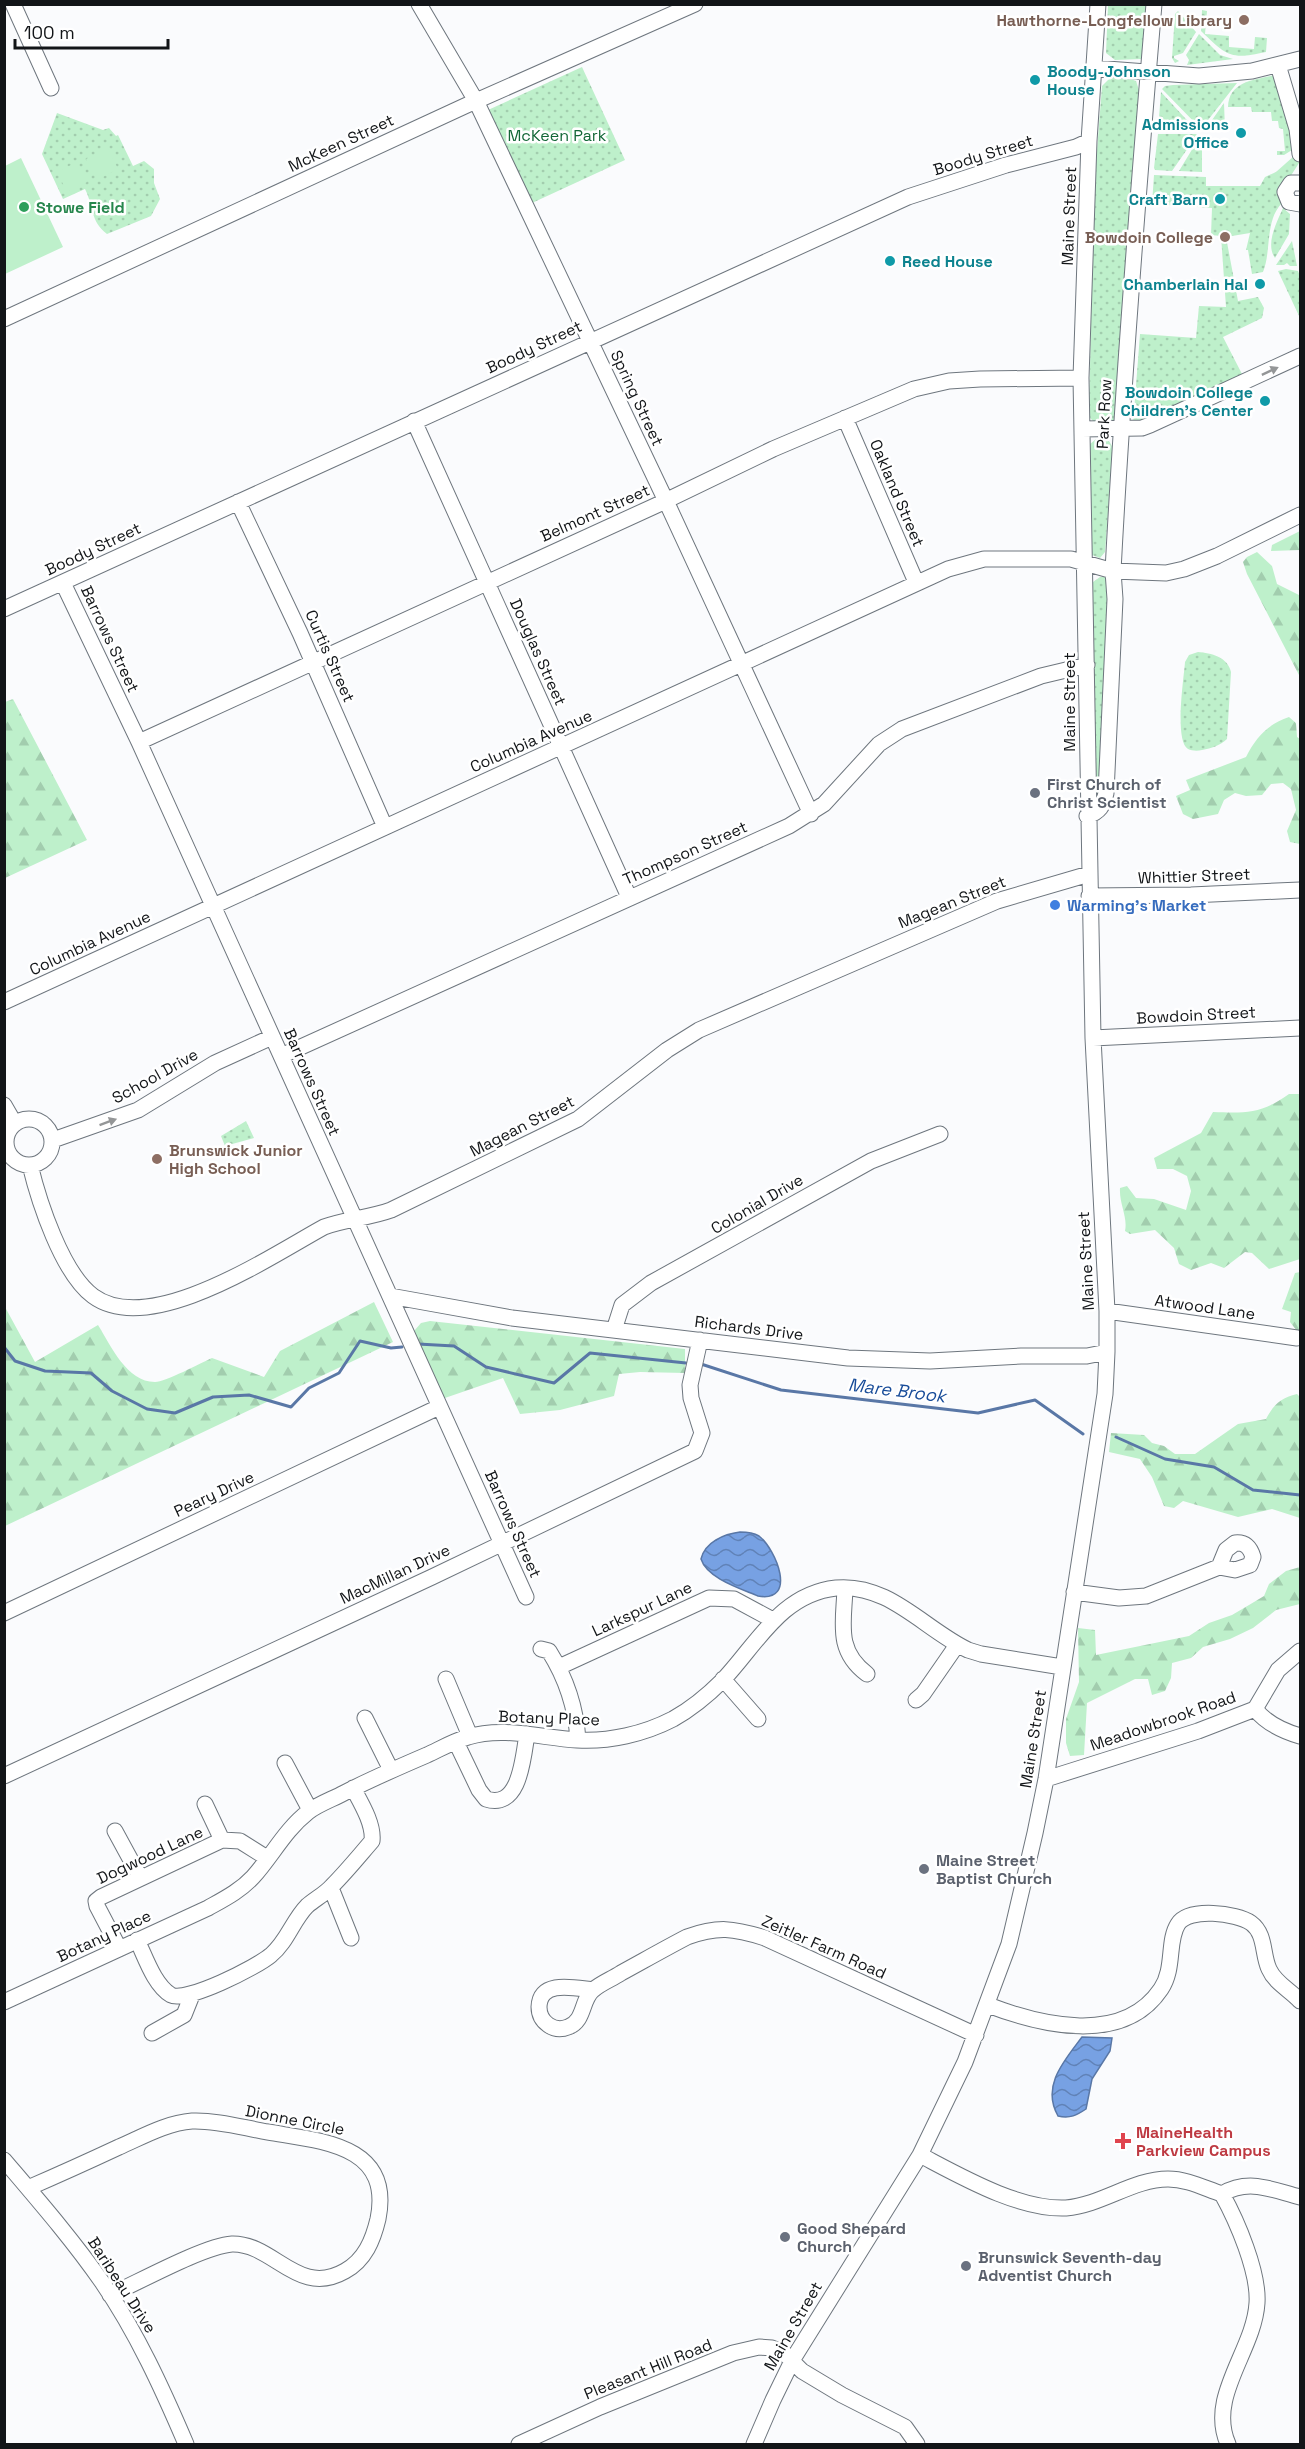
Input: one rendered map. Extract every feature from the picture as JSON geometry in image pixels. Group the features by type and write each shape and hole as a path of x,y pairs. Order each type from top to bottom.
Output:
{"street":[{"path":"13,4 51,88"},
{"name":"Spring Street","path":"419,4 476,102 666,501 811,814"},
{"name":"McKeen Street","path":"4,319 695,4"},
{"name":"Maine Street","path":"754,2445 772,2400 793,2359 920,2155 976,2035 1009,1944 1046,1779 1105,1394 1107,1311 1093,1038 1087,816 1087,665 1083,562 1081,378 1089,141 1098,4"},
{"name":"Park Row","path":"1087,816 1098,813 1104,805 1106,794 1115,598 1113,571 1121,429 1154,4"},
{"path":"1095,68 1181,76 1216,75 1300,59"},
{"path":"1278,65 1296,129 1300,154"},
{"name":"Boody Street","path":"4,609 908,197 1006,165 1076,147 1089,141"},
{"path":"1300,182 1291,183 1284,192 1289,202 1300,204"},
{"path":"1082,429 1121,429 1150,425 1300,356"},
{"name":"Belmont Street","path":"139,742 666,501 772,449 914,389 949,381 998,378 1081,378"},
{"name":"Oakland Street","path":"845,418 916,582"},
{"name":"Douglas Street","path":"414,421 629,897"},
{"name":"Curtis Street","path":"238,502 313,662 385,827"},
{"name":"Columbia Avenue","path":"4,1002 948,568 984,559 1071,559 1113,571 1158,574 1184,569 1300,515"},
{"name":"Barrows Street","path":"63,583 139,742 526,1597"},
{"name":"Thompson Street","path":"281,1056 789,826 811,814 833,795 879,744 902,729 1041,676 1087,665"},
{"name":"Magean Street","path":"30,1165 45,1217 78,1280 92,1296 119,1308 147,1309 181,1299 222,1282 324,1227 366,1218 391,1209 562,1128 609,1097 668,1050 699,1030 997,901 1089,874"},
{"name":"Whittier Street","path":"1089,896 1191,895 1300,890"},
{"name":"Bowdoin Street","path":"1093,1038 1300,1028"},
{"name":"School Drive","path":"52,1140 138,1110 215,1063 272,1036"},
{"path":"4,1105 15,1124"},
{"path":"24,1119 39,1121 49,1130 52,1140 52,1149 46,1158 30,1165 14,1160 8,1150 6,1138 15,1124 24,1119"},
{"name":"Colonial Drive","path":"614,1330 622,1305 651,1283 871,1161 940,1134"},
{"name":"Richards Drive","path":"390,1296 469,1311 876,1360 1087,1356 1107,1352"},
{"name":"Atwood Lane","path":"1107,1311 1299,1338"},
{"name":"MacMillan Drive","path":"4,1776 502,1544 695,1451 702,1433 691,1398 690,1385 700,1340"},
{"name":"Peary Drive","path":"4,1613 439,1407"},
{"path":"1074,1592 1119,1598 1146,1596 1219,1567"},
{"path":"845,1588 845,1645 852,1662 867,1674"},
{"name":"Botany Place","path":"4,2002 208,1908 239,1890 287,1831 310,1810 390,1770 463,1739 503,1733 579,1740 608,1739 654,1727 695,1705 723,1679 773,1620 791,1605 813,1594 845,1588 880,1594 957,1645 981,1654 1062,1667"},
{"name":"Larkspur Lane","path":"559,1667 710,1598 734,1599 773,1620"},
{"path":"916,1700 923,1694 957,1645"},
{"path":"541,1649 549,1651 559,1667 569,1691 579,1740"},
{"name":"Meadowbrook Road","path":"1046,1779 1198,1731 1255,1709 1278,1670 1300,1651"},
{"path":"446,1679 479,1790 486,1799 502,1801 511,1796 516,1784 527,1734"},
{"path":"723,1679 758,1719"},
{"path":"1255,1709 1262,1718 1300,1736"},
{"path":"365,1718 390,1770"},
{"path":"285,1763 310,1810"},
{"path":"137,1940 159,1984 171,1995 179,1997 192,1995 247,1969 271,1954 291,1931 306,1907 331,1888 372,1841 370,1825 353,1788"},
{"path":"205,1804 222,1840"},
{"path":"115,1831 140,1877"},
{"name":"Dogwood Lane","path":"119,1948 96,1901 140,1877 222,1840 240,1841 267,1858"},
{"path":"331,1888 351,1938"},
{"path":"987,2006 1028,2018 1065,2025 1101,2025 1118,2021 1148,2003 1161,1989 1170,1970 1177,1925 1185,1917 1194,1914 1213,1914 1250,1923 1259,1931 1268,1967 1274,1977 1300,2001"},
{"name":"Zeitler Farm Road","path":"593,1990 687,1937 730,1928 765,1938 976,2035"},
{"path":"152,2033 184,2015 192,1995"},
{"name":"Dionne Circle","path":"28,2188 159,2129 193,2121 329,2142 356,2154 371,2169 378,2191 376,2225 364,2254 344,2272 327,2277 302,2276 293,2273 258,2250 238,2244 219,2246 111,2295"},
{"path":"920,2155 990,2188 1042,2207 1069,2208 1086,2204 1160,2179 1180,2180 1222,2194 1250,2262 1258,2300 1253,2324 1223,2405 1223,2427 1228,2445"},
{"name":"Baribeau Drive","path":"4,2160 73,2242 111,2295 157,2377 186,2445"},
{"path":"1222,2194 1233,2187 1250,2185 1300,2197"},
{"name":"Pleasant Hill Road","path":"519,2445 600,2407 742,2350 759,2347 772,2348 793,2359 802,2371 842,2396 906,2427 917,2445"}],"green space":[{"path":"1108,5 1150,5 1142,59 1115,60 1106,53"},
{"path":"1202,10 1207,11 1205,34 1229,36 1229,47 1254,49 1255,37 1267,38 1266,52 1244,56 1224,51 1201,31"},
{"path":"1178,11 1196,32 1183,53 1174,56 1179,61 1175,63 1172,58 1175,14"},
{"path":"1199,34 1220,55 1233,59 1187,65 1189,60 1186,55"},
{"name":"McKeen Park","path":"582,67 625,160 532,203 488,110"},
{"path":"1275,75 1295,140 1292,150 1284,155 1277,155 1277,151 1285,151 1283,129 1279,128 1278,121 1272,121 1271,112 1252,112 1251,107 1228,107 1229,98 1238,87 1251,80"},
{"path":"1125,77 1136,81 1139,90 1115,418 1112,423 1094,422 1090,418 1089,410 1094,190 1102,86 1110,78"},
{"path":"1237,83 1201,129 1162,89 1173,85"},
{"path":"1161,92 1196,130 1196,131 1158,130"},
{"path":"1224,103 1225,130 1205,131 1205,130"},
{"path":"57,113 103,130 109,128 116,136 118,135 133,166 144,161 154,169 154,183 160,199 151,216 107,234 95,219 85,189 63,199 42,154"},
{"path":"1158,134 1197,135 1172,171 1155,170 1154,168"},
{"path":"1202,136 1202,172 1179,171 1199,138"},
{"path":"108,148 118,169 97,180 86,159"},
{"path":"1294,156 1299,158 1299,163 1283,188 1284,201 1278,208 1271,226 1263,272 1252,274 1248,250 1246,250 1250,233 1226,237 1238,301 1258,297 1264,308 1262,318 1223,337 1242,374 1155,418 1133,424 1140,334 1196,338 1199,306 1226,307 1221,236 1211,235 1212,208 1152,204 1154,175 1206,177 1206,186 1260,186 1265,177 1276,172"},
{"name":"Stowe Field","path":"21,158 63,247 5,274 5,166"},
{"path":"77,162 87,182 67,192 57,172"},
{"path":"1283,208 1290,214 1289,234 1275,258 1271,246 1275,226"},
{"path":"1292,241 1297,266 1290,266 1287,263 1276,265"},
{"path":"1286,269 1298,271 1300,276 1300,318 1278,271"},
{"path":"1096,439 1109,441 1113,448 1105,552 1100,558 1092,555 1090,550 1089,445"},
{"path":"1300,531 1300,550 1271,551 1272,545"},
{"path":"1257,552 1272,566 1277,584 1300,594 1300,677 1247,574 1243,562"},
{"path":"1100,577 1105,577 1110,582 1098,800 1096,800 1092,587 1093,582"},
{"path":"1198,652 1223,659 1231,672 1227,739 1212,747 1195,751 1188,749 1184,744 1181,734 1181,708 1185,662 1189,655"},
{"path":"13,699 87,840 5,878 5,702"},
{"path":"1289,717 1296,723 1297,737 1300,739 1300,844 1290,842 1287,831 1296,810 1291,789 1283,783 1271,784 1262,795 1246,796 1235,793 1224,800 1218,814 1193,819 1183,814 1176,796 1190,790 1186,780 1246,757 1263,732"},
{"path":"1289,1094 1300,1094 1300,1259 1269,1269 1252,1253 1245,1252 1224,1268 1211,1263 1191,1270 1179,1264 1174,1248 1155,1230 1130,1234 1125,1231 1120,1188 1127,1186 1136,1198 1154,1199 1186,1210 1191,1191 1187,1176 1173,1169 1157,1169 1154,1158 1201,1133 1213,1112 1253,1111 1279,1101"},
{"path":"246,1121 254,1138 225,1146 221,1136"},
{"path":"1300,1272 1300,1330 1297,1331 1290,1322 1291,1312 1282,1309 1295,1273"},
{"path":"374,1302 393,1342 5,1526 5,1307 35,1362 98,1325 128,1370 145,1380 155,1382 175,1376 212,1358 264,1377 280,1351"},
{"path":"430,1321 685,1349 685,1373 619,1374 614,1396 560,1410 520,1414 503,1378 442,1399 414,1331 421,1323"},
{"path":"1297,1394 1300,1397 1300,1518 1272,1509 1238,1517 1183,1501 1174,1508 1164,1506 1152,1477 1140,1459 1109,1452 1111,1433 1144,1435 1152,1443 1164,1446 1175,1454 1195,1454 1238,1424 1266,1419 1278,1402"},
{"path":"1300,1567 1300,1604 1276,1610 1253,1628 1230,1639 1203,1647 1191,1658 1172,1663 1171,1678 1165,1691 1152,1695 1148,1679 1135,1679 1087,1703 1084,1755 1070,1756 1066,1743 1066,1719 1079,1682 1078,1628 1095,1630 1096,1655 1189,1636 1209,1623 1232,1615 1264,1596 1269,1584 1286,1571"}],"water":[{"path":"740,1532 759,1536 772,1552 780,1574 780,1584 777,1591 770,1596 758,1596 725,1582 704,1566 701,1559 711,1544 728,1535"},
{"path":"1082,2037 1112,2038 1110,2051 1092,2079 1086,2109 1073,2116 1058,2116 1053,2105 1053,2084 1062,2065"}],"waterway":[{"name":"Mare Brook","path":"4,1347 15,1361 45,1371 91,1373 112,1391 147,1409 175,1413 213,1397 249,1395 291,1407 309,1388 339,1373 360,1341 391,1348 402,1347"},
{"name":"Mare Brook","path":"418,1344 454,1346 486,1367 554,1383 590,1353 686,1363"},
{"name":"Mare Brook","path":"701,1364 781,1390 978,1413 1035,1400 1083,1434"},
{"name":"Mare Brook","path":"1116,1437 1165,1459 1214,1467 1253,1490 1300,1495"}],"place":[{"name":"Hawthorne-Longfellow Library","path":"1244,20"},
{"name":"Boody-Johnson House","path":"1035,80"},
{"name":"Admissions Office","path":"1241,133"},
{"name":"Craft Barn","path":"1220,199"},
{"name":"Stowe Field","path":"24,207"},
{"name":"Bowdoin College","path":"1225,237"},
{"name":"Reed House","path":"890,261"},
{"name":"Chamberlain Hal","path":"1260,284"},
{"name":"Bowdoin College Children's Center","path":"1265,401"},
{"name":"First Church of Christ Scientist","path":"1035,793"},
{"name":"Warming's Market","path":"1055,905"},
{"name":"Brunswick Junior High School","path":"157,1159"},
{"name":"Maine Street Baptist Church","path":"924,1869"},
{"name":"MaineHealth Parkview Campus","path":"1123,2141"},
{"name":"Good Shepard Church","path":"785,2237"},
{"name":"Brunswick Seventh-day Adventist Church","path":"966,2266"}]}
